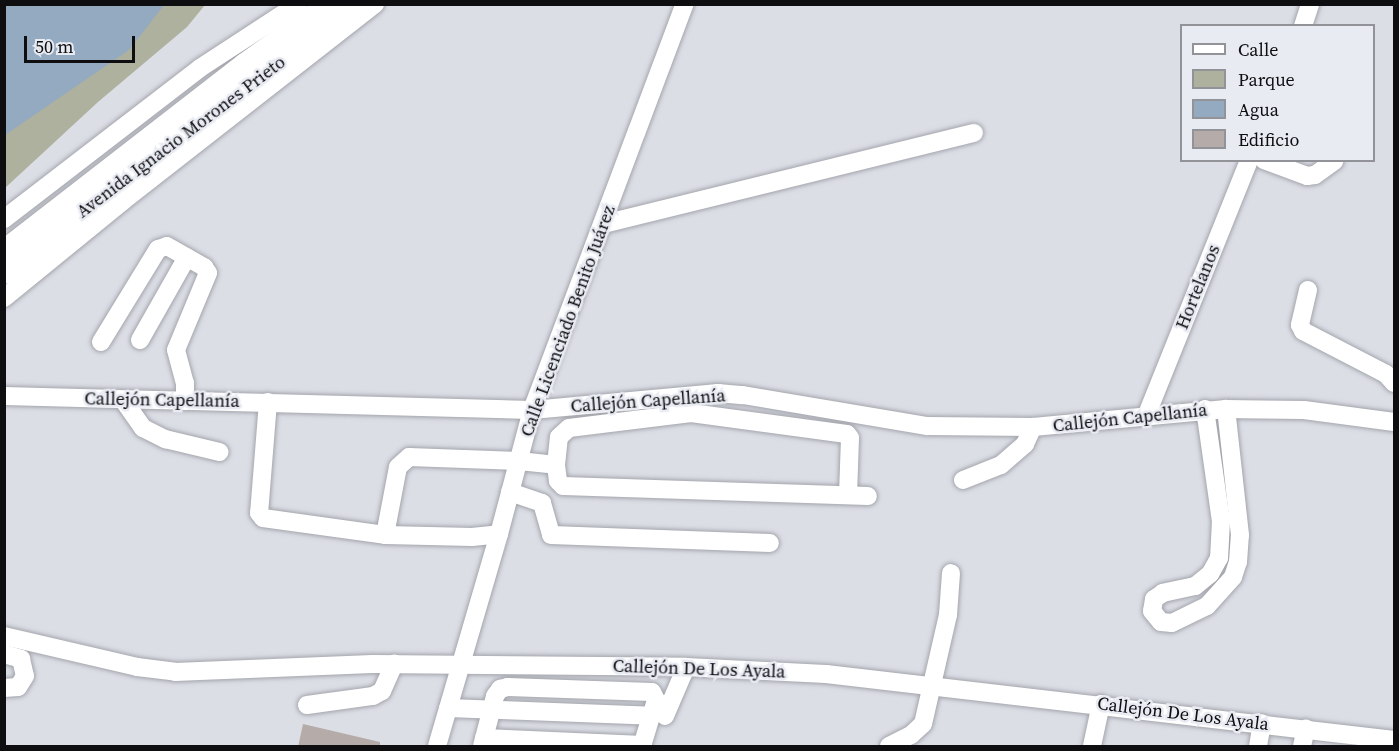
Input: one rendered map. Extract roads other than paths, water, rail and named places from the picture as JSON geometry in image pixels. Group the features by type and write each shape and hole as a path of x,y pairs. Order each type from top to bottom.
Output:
{"main road":[{"name":"Avenida Ignacio Morones Prieto","path":"4,275 329,4"},
{"name":"Avenida Ignacio Morones Prieto","path":"4,251 251,71 361,4"}],"street":[{"path":"4,219 200,68 298,4"},
{"path":"4,298 123,201 375,4"},
{"name":"Calle Licenciado Benito Juárez","path":"437,747 499,534 532,410 685,4"},
{"path":"1304,24 1310,4"},
{"path":"603,224 974,133"},
{"name":"Hortelanos","path":"1147,414 1248,162"},
{"path":"1269,162 1307,176 1315,175 1333,162"},
{"path":"101,342 158,249 167,246 204,267 208,273 176,350 185,383 185,401"},
{"path":"140,340 187,257"},
{"path":"4,275 32,275"},
{"path":"1308,290 1300,326 1303,331 1386,374 1395,383"},
{"name":"Callejón Capellanía","path":"4,396 124,401 268,402 532,410 718,393 743,394 927,426 1033,427 1205,409 1304,410 1395,422"},
{"path":"124,401 143,428 165,439 219,452"},
{"path":"268,402 259,513 263,518 385,535 472,537 499,534"},
{"path":"1205,409 1223,465 1240,550 1233,577 1207,606 1172,623 1161,622 1152,611 1154,599 1163,593 1195,586 1210,574 1219,558 1223,465 1226,409"},
{"path":"848,495 850,438 847,434 691,413 569,428 560,438 556,465 558,481 563,486 868,496"},
{"path":"963,480 1001,465 1025,444 1033,427"},
{"path":"385,535 398,467 409,457 519,461 556,465"},
{"path":"510,492 542,503 551,535 770,543"},
{"path":"889,747 911,735 923,724 948,615 951,573"},
{"name":"Callejón De Los Ayala","path":"4,636 137,666 175,672 394,664 686,667 826,674 933,684 1395,740"},
{"path":"4,654 21,659 25,676 18,687 4,688"},
{"path":"307,705 373,696 382,691 394,664"},
{"path":"491,710 483,742 642,746 686,667"},
{"path":"1092,747 1101,704"},
{"path":"448,708 659,716"},
{"path":"1258,747 1262,723"},
{"path":"1302,747 1306,728"}],"water":[{"path":"5,4 164,5 129,50 5,135"}]}
